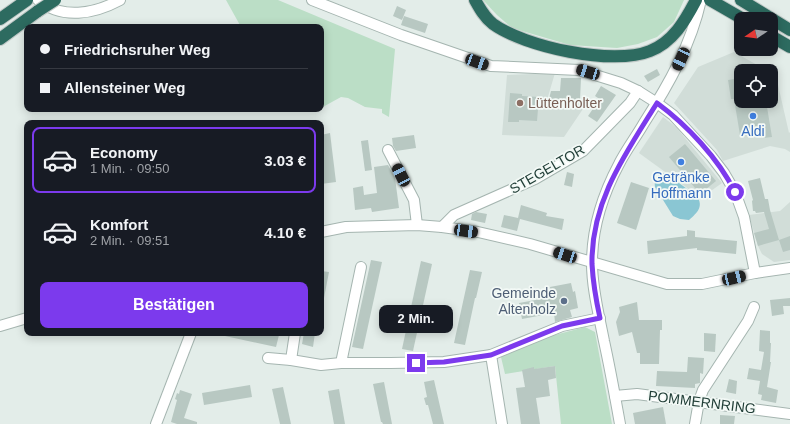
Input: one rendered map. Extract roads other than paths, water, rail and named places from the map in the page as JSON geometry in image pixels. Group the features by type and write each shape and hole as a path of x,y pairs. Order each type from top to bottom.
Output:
{"highway":[{"path":"0,19 32,3 55,0"},
{"path":"475,0 480,9 492,23 512,35 570,51 596,55 628,56 649,51 661,45 679,30 696,0"},
{"path":"710,0 734,13"},
{"path":"741,0 790,30"},
{"path":"0,39 32,3"},
{"path":"778,40 790,47"}],"street":[{"path":"32,3 66,13 105,8 120,0"},
{"path":"312,0 401,36 491,66 579,70 621,83 638,91 673,115 719,165 730,182 746,223 755,273"},
{"path":"620,424 594,287 592,262 596,229 609,183 619,163 657,103 677,67 695,24 701,0"},
{"name":"STEGELTOR","path":"442,227 454,215 535,179 583,151 630,103 638,91"},
{"path":"388,150 414,200 417,225"},
{"path":"324,231 346,227 417,225 478,232 530,244 667,284 702,284 755,273 790,268"},
{"path":"342,363 361,267"},
{"path":"695,424 699,401 703,390 748,321 754,307"},
{"path":"268,358 321,365 342,363 391,364 444,362 491,355 562,326 600,318"},
{"path":"0,326 24,319"},
{"path":"156,424 190,336"},
{"path":"291,360 295,336"},
{"path":"491,355 502,424"},
{"name":"POMMERNRING","path":"615,396 638,394 790,414"}],"water":[{"path":"661,173 665,173 697,196 700,203 699,210 689,220 680,219 673,216 655,187 656,179"}],"place":[{"name":"Lüttenholter","path":"520,103"},
{"name":"Aldi","path":"753,116"},
{"name":"Getränke Hoffmann","path":"681,162"},
{"name":"Gemeinde Altenholz","path":"564,301"}]}
